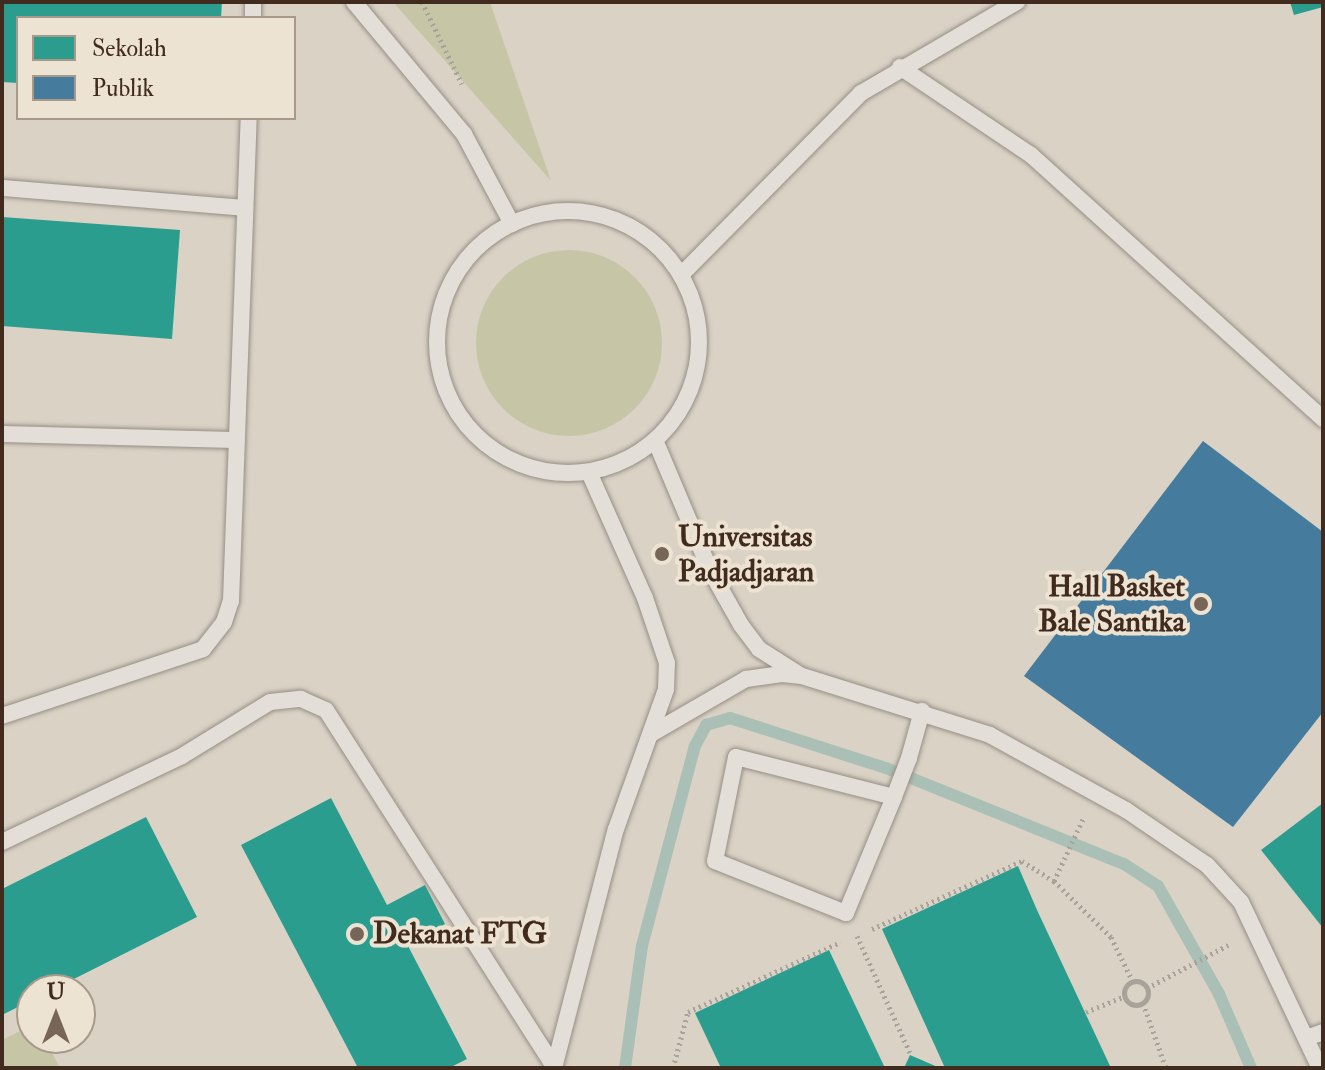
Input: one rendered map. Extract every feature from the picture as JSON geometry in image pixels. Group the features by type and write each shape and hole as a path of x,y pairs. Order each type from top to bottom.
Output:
{"lane":[{"path":"354,2 464,134 512,224"},
{"path":"681,275 861,93 900,67 1017,2"},
{"path":"900,67 1031,155 1323,419"},
{"path":"2,716 203,649 224,622 231,601 249,120"},
{"path":"2,188 245,208"},
{"path":"558,211 615,219 642,234 681,275 698,323 699,357 678,415 655,440 635,455 589,472 530,468 500,455 470,430 443,385 436,354 438,317 447,287 480,243 512,224 558,211"},
{"path":"2,434 235,440"},
{"path":"655,440 710,570 741,625 759,649 802,676 922,711 990,735 1096,793 1207,865 1241,902 1320,1068"},
{"path":"554,1066 596,921 616,829 666,689 667,663 615,522 589,472"},
{"path":"651,734 746,679 802,676"},
{"path":"2,842 182,756 270,702 301,699 326,710 554,1066"},
{"path":"895,794 736,757 715,861 846,913 895,794 909,758 922,711"},
{"path":"1306,1038 1323,1032"}],"path":[{"path":"1054,881 1096,793"},
{"path":"673,1068 688,1012 1022,861 1054,881 1111,937 1133,982 1147,988"},
{"path":"846,913 910,1053"},
{"path":"1166,1068 1143,1003 1147,988 1255,930"},
{"path":"1086,1012 1125,996 1133,982"},
{"path":"1125,996 1132,1004 1143,1003"}],"green space":[{"path":"393,2 490,2 551,181"},
{"path":"569,250 587,251 605,257 635,277 655,307 661,325 661,361 655,379 635,409 605,429 587,435 569,436 551,435 533,429 503,409 483,379 477,361 476,343 477,325 483,307 503,277 533,257 551,251"},
{"path":"16,1033 16,1054 53,1054 60,1068 2,1068 2,1040"}],"building: Sekolah":[{"path":"2,2 222,2 221,16 16,16 16,83 2,82"},
{"path":"1290,2 1323,2 1323,7 1294,15"},
{"path":"2,217 180,230 172,339 2,326"},
{"name":"Dekanat FTG","path":"331,798 387,905 425,885 445,924 407,944 467,1059 449,1068 358,1068 241,845"},
{"path":"1323,803 1323,928 1261,850"},
{"path":"146,817 197,917 84,974 16,974 16,1008 2,1015 2,889"},
{"path":"1018,866 1111,1068 945,1068 882,929"},
{"path":"829,950 885,1068 721,1068 695,1013"},
{"path":"910,1055 940,1068 904,1068"}],"building: Publik":[{"name":"Hall Basket Bale Santika","path":"1203,441 1323,532 1323,712 1233,827 1024,676"}],"waterway":[{"path":"625,1068 642,946 695,746 706,725 730,718 886,768 1124,864 1158,886 1219,994 1251,1068"}],"place":[{"name":"Universitas Padjadjaran","path":"662,554"},
{"name":"Hall Basket Bale Santika","path":"1201,604"},
{"name":"Dekanat FTG","path":"357,934"}]}
